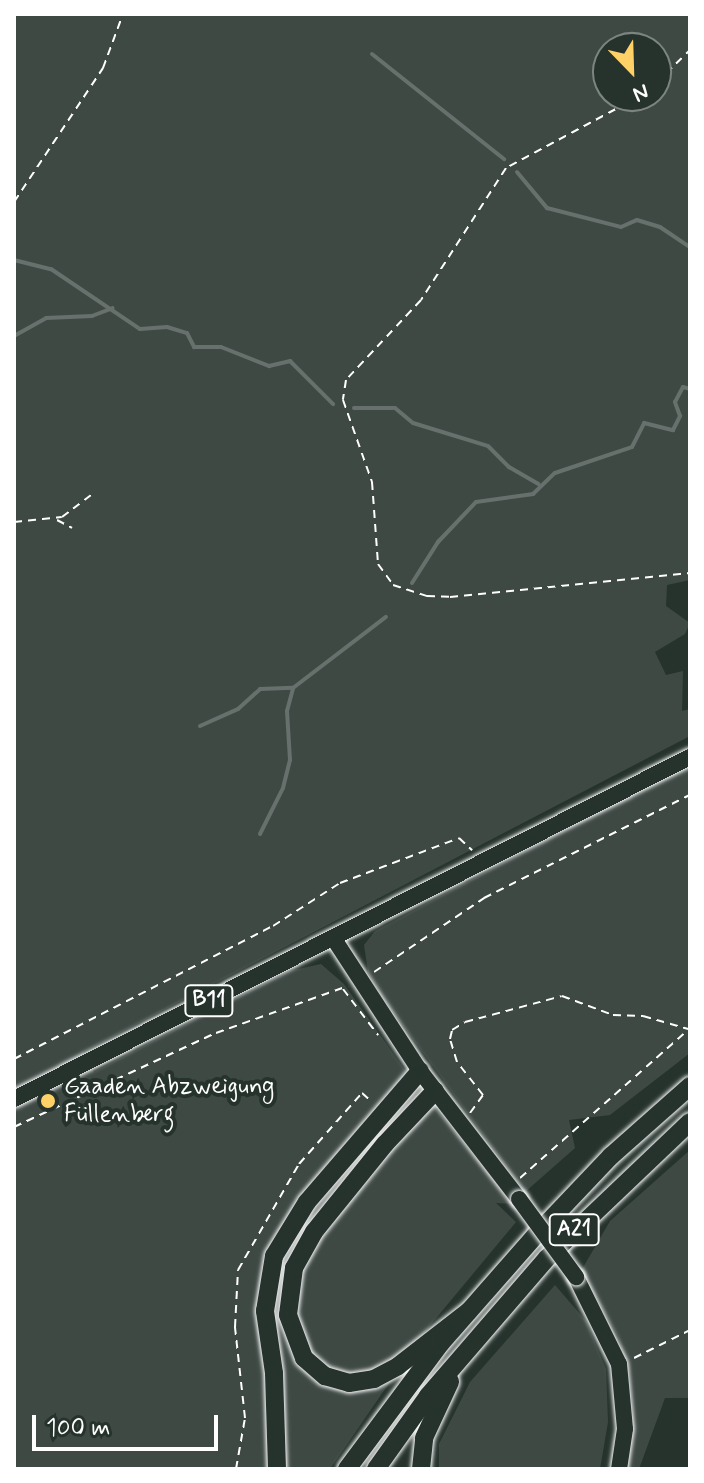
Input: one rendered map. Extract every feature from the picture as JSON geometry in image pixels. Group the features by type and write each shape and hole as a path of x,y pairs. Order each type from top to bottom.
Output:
{"highway":[{"path":"277,1469 274,1373 265,1311 274,1256 307,1202 420,1071"},
{"name":"A21","path":"347,1469 469,1311 611,1156 690,1086"},
{"path":"435,1091 314,1232 294,1268 288,1315 304,1358 325,1376 349,1383 398,1366 469,1311"},
{"name":"A21","path":"376,1469 468,1348 557,1247 690,1122"},
{"path":"421,1469 430,1421 468,1348"}],"main road":[{"name":"B11","path":"14,1099 690,757"},
{"path":"334,939 420,1071 576,1277 619,1364 625,1429 619,1469"}],"path":[{"path":"14,202 103,68 123,14"},
{"path":"672,67 690,50"},
{"path":"610,112 506,168 421,300 346,380 343,400 372,482 378,564 393,585 427,596 450,597 690,573"},
{"path":"14,522 56,518 95,492"},
{"path":"56,518 72,528"},
{"path":"14,1127 216,1033 360,982 484,898 690,795"},
{"path":"14,1059 273,926 340,883 459,838 482,863"},
{"path":"460,1122 483,1095 450,1045 452,1030 465,1022 562,996 613,1015 643,1016 689,1029"},
{"path":"514,1193 689,1029"},
{"path":"619,1364 690,1330"}],"shaded area":[{"path":"14,14 690,14 690,580 667,585 666,606 690,623 685,634 655,652 666,675 683,671 682,711 690,709 690,736 83,1052 94,1072 289,971 321,964 344,984 406,1072 513,1204 496,1203 516,1222 423,1334 330,1469 14,1469"},
{"path":"690,764 690,1053 610,1115 569,1120 575,1148 525,1192 383,998 368,972 364,945 375,931"},
{"path":"690,1150 690,1398 665,1398 639,1469 627,1469 633,1413 630,1374 618,1336 581,1271 610,1221"},
{"path":"555,1285 586,1321 606,1369 608,1422 600,1469 439,1469 439,1444 470,1382"}],"waterway":[{"path":"372,54 504,159"},
{"path":"517,172 547,208 621,227 637,220 660,227 690,247"},
{"path":"14,260 51,269 140,329 167,327 187,333 194,347 221,347 269,366 290,361 333,404"},
{"path":"14,336 46,318 92,316 113,308"},
{"path":"412,583 438,542 476,502 533,494 555,473 632,447 644,423 673,430 680,416 675,402 683,387 690,389"},
{"path":"354,408 395,408 413,423 488,446 509,467 539,484"},
{"path":"200,726 238,709 260,689 293,688 386,617"},
{"path":"260,834 283,788 290,760 287,711 293,688"}],"place":[{"name":"Gaaden Abzweigung Füllenberg","path":"48,1101"}]}
